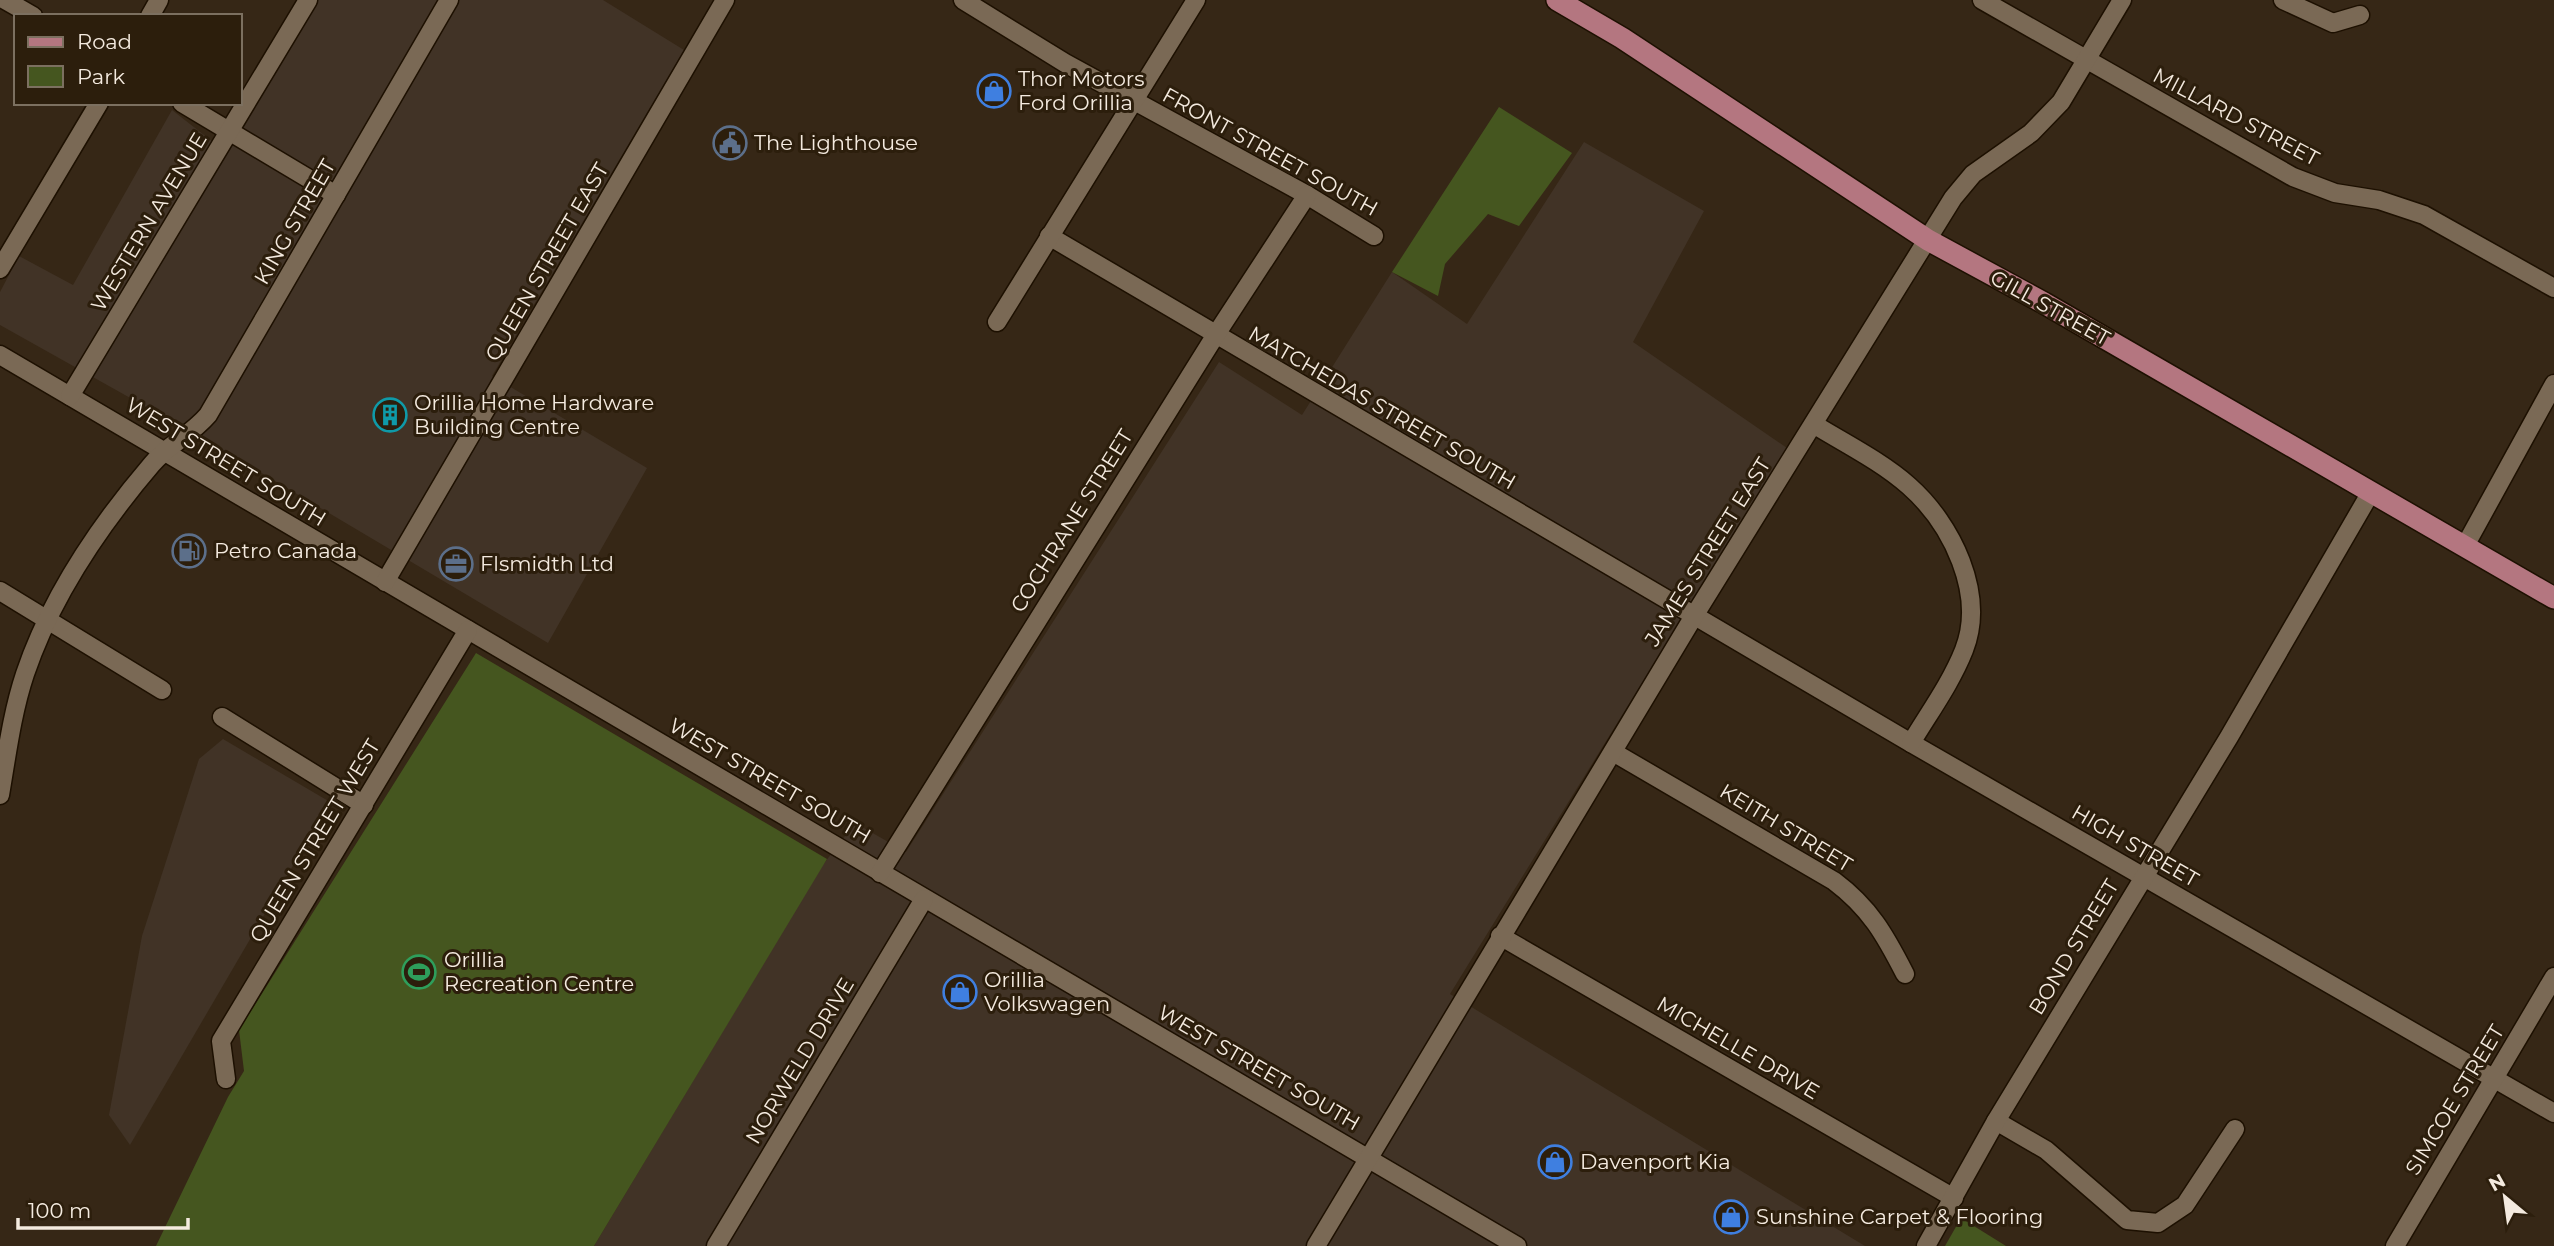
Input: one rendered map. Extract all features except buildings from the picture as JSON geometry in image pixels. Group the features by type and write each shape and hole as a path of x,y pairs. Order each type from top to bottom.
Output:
{"main road":[{"name":"GILL STREET","path":"1557,0 1622,38 1928,240 2044,303 2554,598"}],"street":[{"path":"5,0 30,14"},
{"name":"WESTERN AVENUE","path":"70,396 308,0"},
{"name":"KING STREET","path":"0,795 13,717 25,675 48,618 102,527 163,452 197,428 208,415 449,0"},
{"name":"QUEEN STREET EAST","path":"385,582 725,0"},
{"name":"FRONT STREET SOUTH","path":"963,0 1133,102 1307,195 1374,236"},
{"path":"996,321 1196,0"},
{"name":"MILLARD STREET","path":"1982,0 2293,177 2335,193 2379,200 2424,215 2554,288"},
{"name":"JAMES STREET EAST","path":"1316,1246 1500,936 1953,198 1973,174 2046,119 2061,102 2122,0"},
{"path":"2283,0 2333,23 2360,15"},
{"path":"0,269 98,105"},
{"path":"185,105 336,195"},
{"name":"COCHRANE STREET","path":"880,873 1215,336 1307,195"},
{"name":"MATCHEDAS STREET SOUTH","path":"1049,236 1694,617"},
{"name":"WEST STREET SOUTH","path":"0,355 1517,1246"},
{"path":"2465,546 2554,384"},
{"path":"1815,425 1892,472 1923,499 1947,533 1964,569 1971,608 1965,647 1950,680 1911,743"},
{"name":"BOND STREET","path":"1926,1246 1996,1121 2229,737 2371,492"},
{"path":"0,591 162,690"},
{"name":"HIGH STREET","path":"1694,617 2554,1113"},
{"name":"QUEEN STREET WEST","path":"226,1079 221,1041 468,630"},
{"path":"222,717 364,805"},
{"name":"KEITH STREET","path":"1613,752 1834,881 1860,900 1905,974"},
{"name":"NORWELD DRIVE","path":"716,1246 924,899"},
{"name":"MICHELLE DRIVE","path":"1500,936 1954,1198"},
{"name":"SIMCOE STREET","path":"2395,1246 2554,977"},
{"path":"1996,1121 2046,1150 2127,1220 2158,1223 2185,1205 2235,1129"}],"shaded area":[{"path":"307,0 603,0 684,50 492,376 647,468 548,643 216,446 0,325 0,292 19,256 73,285 172,110 222,149"},
{"path":"1584,142 1704,211 1633,342 1787,448 1450,994 1865,1246 594,1246 822,866 855,823 906,852 1219,362 1302,415 1392,272 1467,324"},
{"path":"223,739 330,802 130,1145 109,1115 142,936 199,759"}],"green space":[{"path":"1499,107 1572,153 1519,226 1488,214 1445,264 1438,296 1392,272"},
{"path":"476,653 827,859 594,1246 156,1246 228,1097 244,1071 239,1030"},
{"path":"1961,1218 2006,1246 1945,1246"}],"place":[{"name":"Thor Motors Ford Orillia","path":"994,91"},
{"name":"The Lighthouse","path":"730,143"},
{"name":"Orillia Home Hardware Building Centre","path":"390,415"},
{"name":"Petro Canada","path":"189,551"},
{"name":"Flsmidth Ltd","path":"456,564"},
{"name":"Orillia Recreation Centre","path":"419,972"},
{"name":"Orillia Volkswagen","path":"960,992"},
{"name":"Davenport Kia","path":"1555,1162"},
{"name":"Sunshine Carpet & Flooring","path":"1731,1217"}]}
